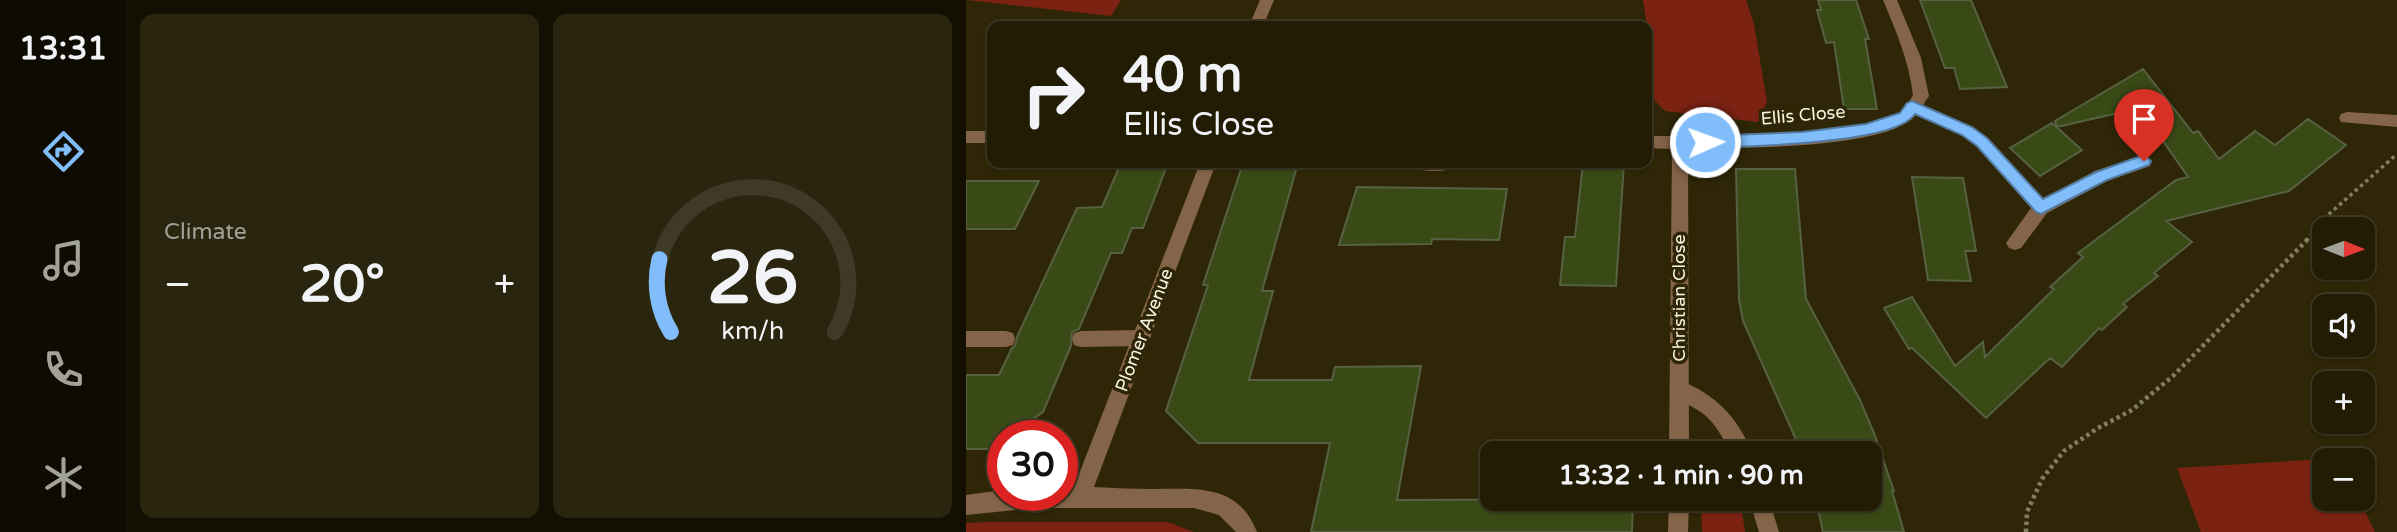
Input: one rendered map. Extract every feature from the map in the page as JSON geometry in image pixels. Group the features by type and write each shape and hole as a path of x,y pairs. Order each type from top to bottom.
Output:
{"street":[{"path":"1258,21 1267,0"},
{"path":"1890,0 1910,47 1920,83 1921,96 1912,107 1967,131 1982,142 2041,208"},
{"name":"Ellis Close","path":"1652,142 1802,138 1866,130 1905,117 1912,107"},
{"path":"2347,118 2397,121"},
{"path":"966,137 987,137"},
{"name":"Christian Close","path":"1679,143 1679,441"},
{"path":"2015,243 2041,208 2101,176 2144,161"},
{"name":"Plomer Avenue","path":"1080,497 1206,168"},
{"path":"1081,339 1140,338"},
{"path":"966,339 1006,339"},
{"path":"1679,390 1716,409 1736,441"},
{"path":"966,505 1001,499 1080,497 1204,499 1227,507 1241,518 1247,532"},
{"path":"1678,532 1679,511"},
{"path":"1763,511 1769,532"}],"path":[{"path":"2026,532 2027,512 2042,479 2064,452 2098,428 2132,410 2173,376 2295,254 2328,215 2397,154"}],"shaded area":[{"path":"967,0 1121,0 1111,16"},
{"path":"1643,0 1746,0 1754,24 1767,102 1758,122 1665,111 1652,98 1652,21 1646,21"},
{"path":"2312,460 2312,511 2365,511 2375,532 2201,532 2177,468"},
{"path":"1701,511 1742,511 1745,532 1702,532"},
{"path":"1168,522 1194,532 966,532 966,523"}],"building":[{"path":"1818,0 1856,0 1869,39 1865,39 1877,109 1844,109 1834,42 1826,43 1817,10 1821,10"},
{"path":"1920,0 1971,0 2007,87 1960,89 1954,68 1945,68"},
{"path":"2143,69 2193,133 2198,131 2219,159 2255,131 2275,145 2308,119 2346,145 2289,191 2166,221 2192,242 2154,273 2158,276 2123,304 2127,307 2102,330 2099,328 2062,367 2050,358 1986,418 1912,348 1909,349 1884,308 1912,297 1955,366 1983,342 1985,357 2054,289 2050,287 2083,257 2078,253 2176,180 2188,177 2140,108 2057,127 2055,121"},
{"path":"2052,123 2082,150 2040,176 2010,148"},
{"path":"1119,168 1166,168 1143,228 1132,228 1122,253 1111,253 1079,329 1072,332 1071,346 1043,412 1032,420 987,420 987,449 966,449 966,375 999,375 1015,346 1077,208 1102,207"},
{"path":"1241,168 1297,168 1262,291 1273,291 1249,380 1332,380 1335,367 1421,366 1397,500 1480,500 1480,511 1633,511 1632,532 1311,532 1330,443 1198,443 1166,411 1208,285 1203,285"},
{"path":"1582,168 1624,168 1616,286 1560,285 1565,237 1575,237"},
{"path":"1736,169 1795,169 1806,299 1860,400 1877,441 1797,441 1743,321 1739,300"},
{"path":"1912,177 1963,178 1976,251 1965,251 1971,281 1928,280"},
{"path":"966,181 1039,181 1015,229 966,229"},
{"path":"1357,187 1507,189 1499,240 1432,239 1431,244 1339,245"},
{"path":"1882,456 1904,532 1823,532 1819,511 1882,511"}],"route":[{"path":"1705,142 1802,138 1866,130 1905,117 1912,107 1967,131 1982,142 2041,208 2101,176 2144,161"}]}
